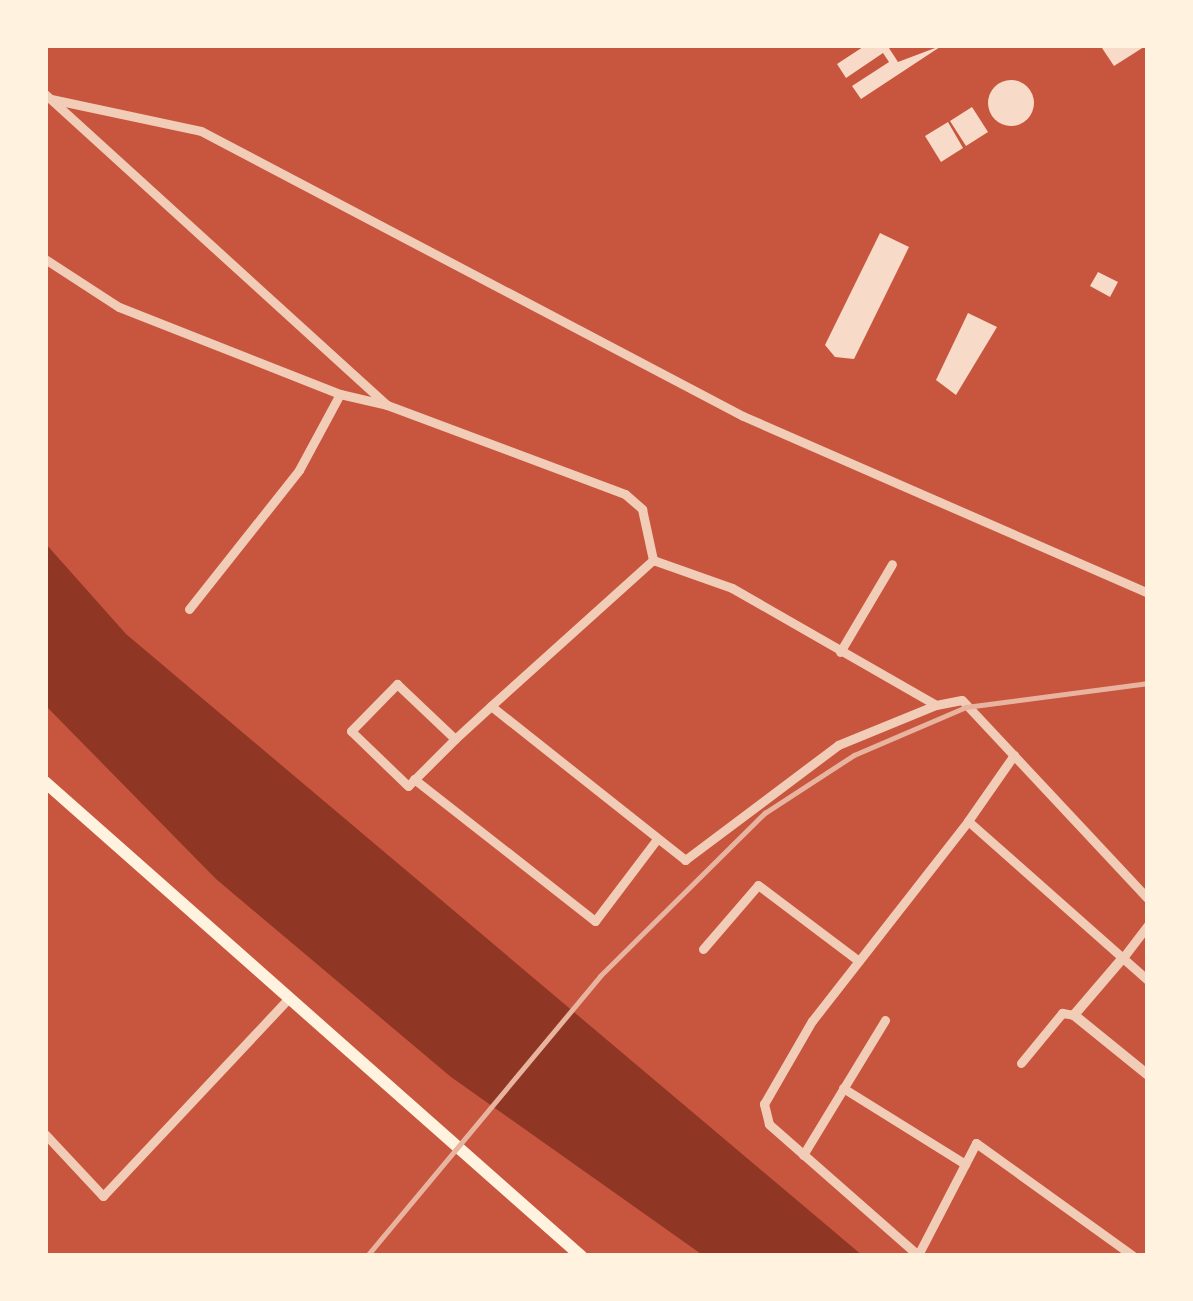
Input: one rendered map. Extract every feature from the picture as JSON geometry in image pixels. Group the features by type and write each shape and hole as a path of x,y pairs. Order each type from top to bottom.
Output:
{"main road":[{"path":"45,782 581,1256"}],"street":[{"path":"48,96 387,405"},
{"path":"48,96 201,131 743,416 1148,592"},
{"path":"45,259 119,308 340,394 387,405 625,494 642,509 653,560"},
{"path":"189,609 299,470 340,394"},
{"path":"653,560 732,588 936,705"},
{"path":"454,739 397,684 351,731 408,786 653,560"},
{"path":"840,652 892,564"},
{"path":"491,706 685,860 838,745 936,705 962,700 1148,898"},
{"path":"1014,755 860,961 764,1104 803,1155 918,1256 976,1143 1133,1256"},
{"path":"414,779 595,921 657,839"},
{"path":"968,821 1148,980"},
{"path":"703,949 758,885 860,961"},
{"path":"1074,1015 1148,926"},
{"path":"45,1134 103,1196 287,1000"},
{"path":"1021,1063 1062,1013 1074,1015 1148,1075"},
{"path":"803,1155 885,1020"},
{"path":"843,1088 965,1164"}],"shaded area":[{"path":"45,543 126,634 863,1256 704,1256 451,1077 216,879 45,705"}],"building":[{"path":"866,45 887,45 898,62 943,45 861,99 852,86 889,62 883,53 846,78 837,64"},
{"path":"1100,45 1147,45 1114,66"},
{"path":"1011,80 1027,87 1034,103 1027,119 1011,126 995,119 988,103 995,87"},
{"path":"972,107 988,132 966,146 950,121"},
{"path":"948,122 963,148 941,162 925,136"},
{"path":"880,233 909,247 854,359 835,357 825,345"},
{"path":"1098,272 1118,282 1110,297 1090,286"},
{"path":"968,313 997,327 956,395 936,380"}],"railway":[{"path":"367,1256 600,976 765,813 854,755 966,707 1148,683"}]}
